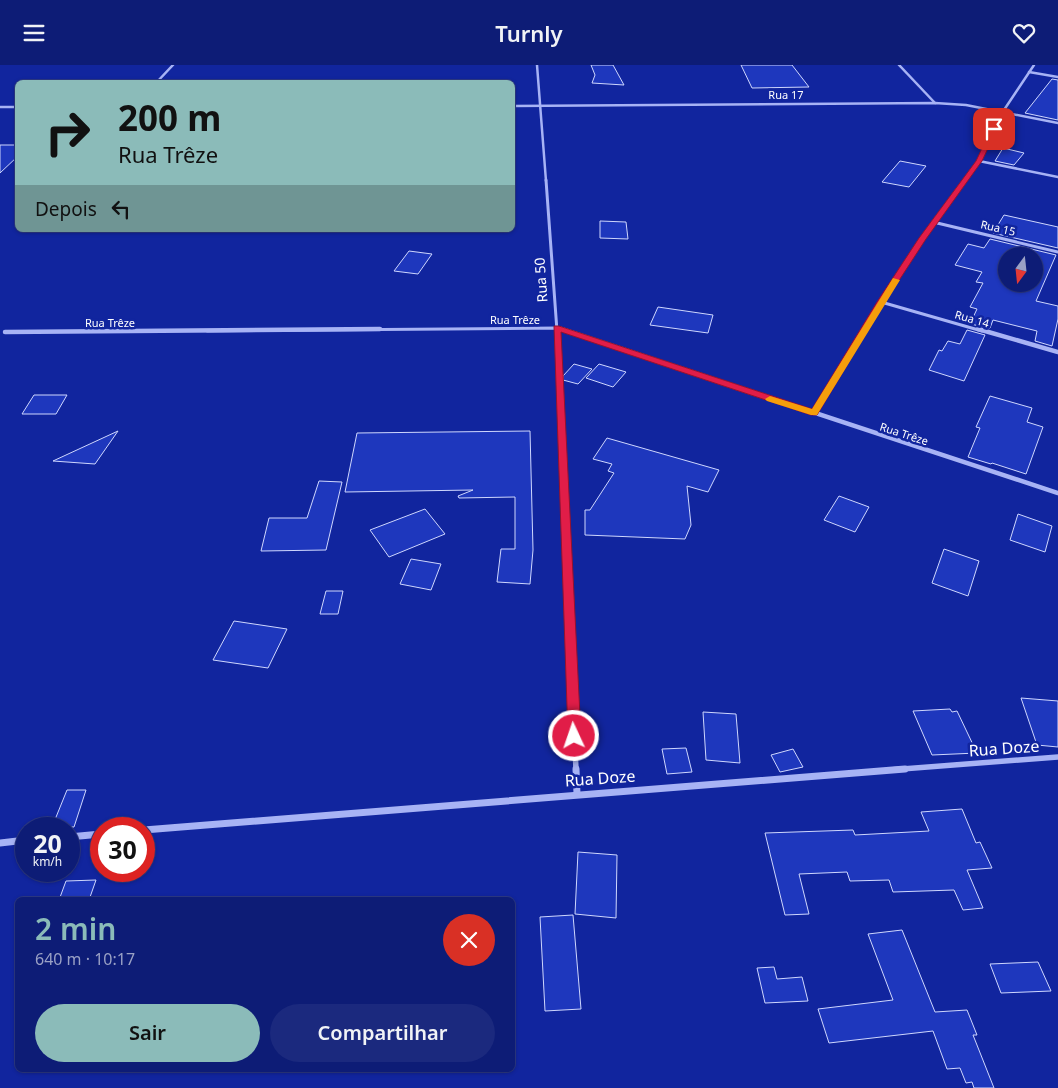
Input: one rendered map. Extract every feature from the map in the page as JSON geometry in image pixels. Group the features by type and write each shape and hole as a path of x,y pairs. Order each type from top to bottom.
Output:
{"street":[{"path":"159,80 173,65"},
{"name":"Rua 50","path":"537,65 556,328 577,794"},
{"path":"898,65 935,103"},
{"path":"814,413 881,302 933,222 979,161 1002,113 1034,65"},
{"path":"1029,72 1058,77"},
{"name":"Rua 17","path":"515,106 935,103 966,105 1058,123"},
{"path":"0,107 15,107"},
{"path":"979,161 1058,177"},
{"name":"Rua 15","path":"933,222 1058,252"},
{"name":"Rua 14","path":"881,302 1058,352"},
{"name":"Rua Trêze","path":"5,332 556,328 1058,493"},
{"name":"Rua Doze","path":"155,829 1058,757"},
{"path":"0,843 15,841"}],"building":[{"path":"591,65 613,65 624,85 592,83 595,75"},
{"path":"741,65 792,65 809,87 752,88"},
{"path":"1052,79 1058,80 1058,120 1025,113"},
{"path":"0,145 15,145 15,159 0,173"},
{"path":"1003,148 1024,153 1014,165 995,161"},
{"path":"900,161 926,166 909,187 882,182"},
{"path":"1004,215 1058,227 1058,248 993,233"},
{"path":"600,221 626,222 628,239 600,238"},
{"path":"990,239 1023,247 998,247 998,293 1039,293 1036,301 1058,306 1058,319 1052,346 1035,341 1037,331 993,320 990,328 970,324 977,309 970,307 983,283 976,282 982,272 955,265 968,244 984,248"},
{"path":"409,251 432,254 418,274 394,271"},
{"path":"1043,252 1056,255 1043,285"},
{"path":"658,307 713,315 708,333 650,325"},
{"path":"967,330 985,335 964,381 929,370 939,350 942,351 948,341 960,344"},
{"path":"574,364 592,369 578,384 563,380 563,376"},
{"path":"599,364 626,372 613,387 586,378"},
{"path":"34,395 67,395 56,414 22,414"},
{"path":"990,396 1032,408 1027,422 1043,427 1026,474 968,457 980,428 976,427"},
{"path":"118,431 95,464 53,461"},
{"path":"530,431 533,550 530,584 497,582 501,549 515,549 515,497 459,498 458,496 473,490 345,492 357,433"},
{"path":"607,438 719,470 708,492 687,486 691,525 685,539 585,535 585,510 590,510 614,473 608,471 612,464 593,459"},
{"path":"319,481 342,482 326,550 261,551 269,518 307,518"},
{"path":"839,496 869,507 855,532 824,520"},
{"path":"425,509 445,534 389,557 370,530"},
{"path":"1018,514 1052,526 1045,552 1010,540"},
{"path":"944,549 979,561 968,596 932,583"},
{"path":"411,559 441,564 431,590 400,584"},
{"path":"326,591 343,591 338,614 320,614"},
{"path":"234,621 287,629 268,668 213,660"},
{"path":"1021,698 1058,701 1058,747 1037,745"},
{"path":"950,709 952,712 957,711 977,753 932,755 913,711"},
{"path":"703,712 736,714 740,763 706,760"},
{"path":"686,748 692,772 667,774 662,749"},
{"path":"793,749 803,767 780,772 771,755"},
{"path":"67,790 86,790 77,817 56,817"},
{"path":"962,809 976,843 980,842 992,868 967,870 983,908 963,910 954,890 893,892 889,880 850,881 847,872 799,874 809,914 785,915 765,833 853,830 855,835 929,831 921,812"},
{"path":"578,852 617,855 616,918 575,914"},
{"path":"90,880 90,882 95,882 90,897 60,897 66,882"},
{"path":"573,915 581,1009 545,1011 540,917"},
{"path":"902,930 935,1012 967,1010 977,1035 973,1035 994,1088 974,1088 972,1082 966,1083 960,1068 947,1069 933,1031 829,1043 818,1009 893,1000 868,934"},
{"path":"1038,962 1051,991 1001,993 990,964"},
{"path":"774,967 777,979 802,977 808,1001 765,1003 757,968"}],"slow traffic":[{"path":"770,399 814,413 896,280"}],"route":[{"path":"574,736 556,328 814,413 881,302 933,222 979,161 994,129"}]}
